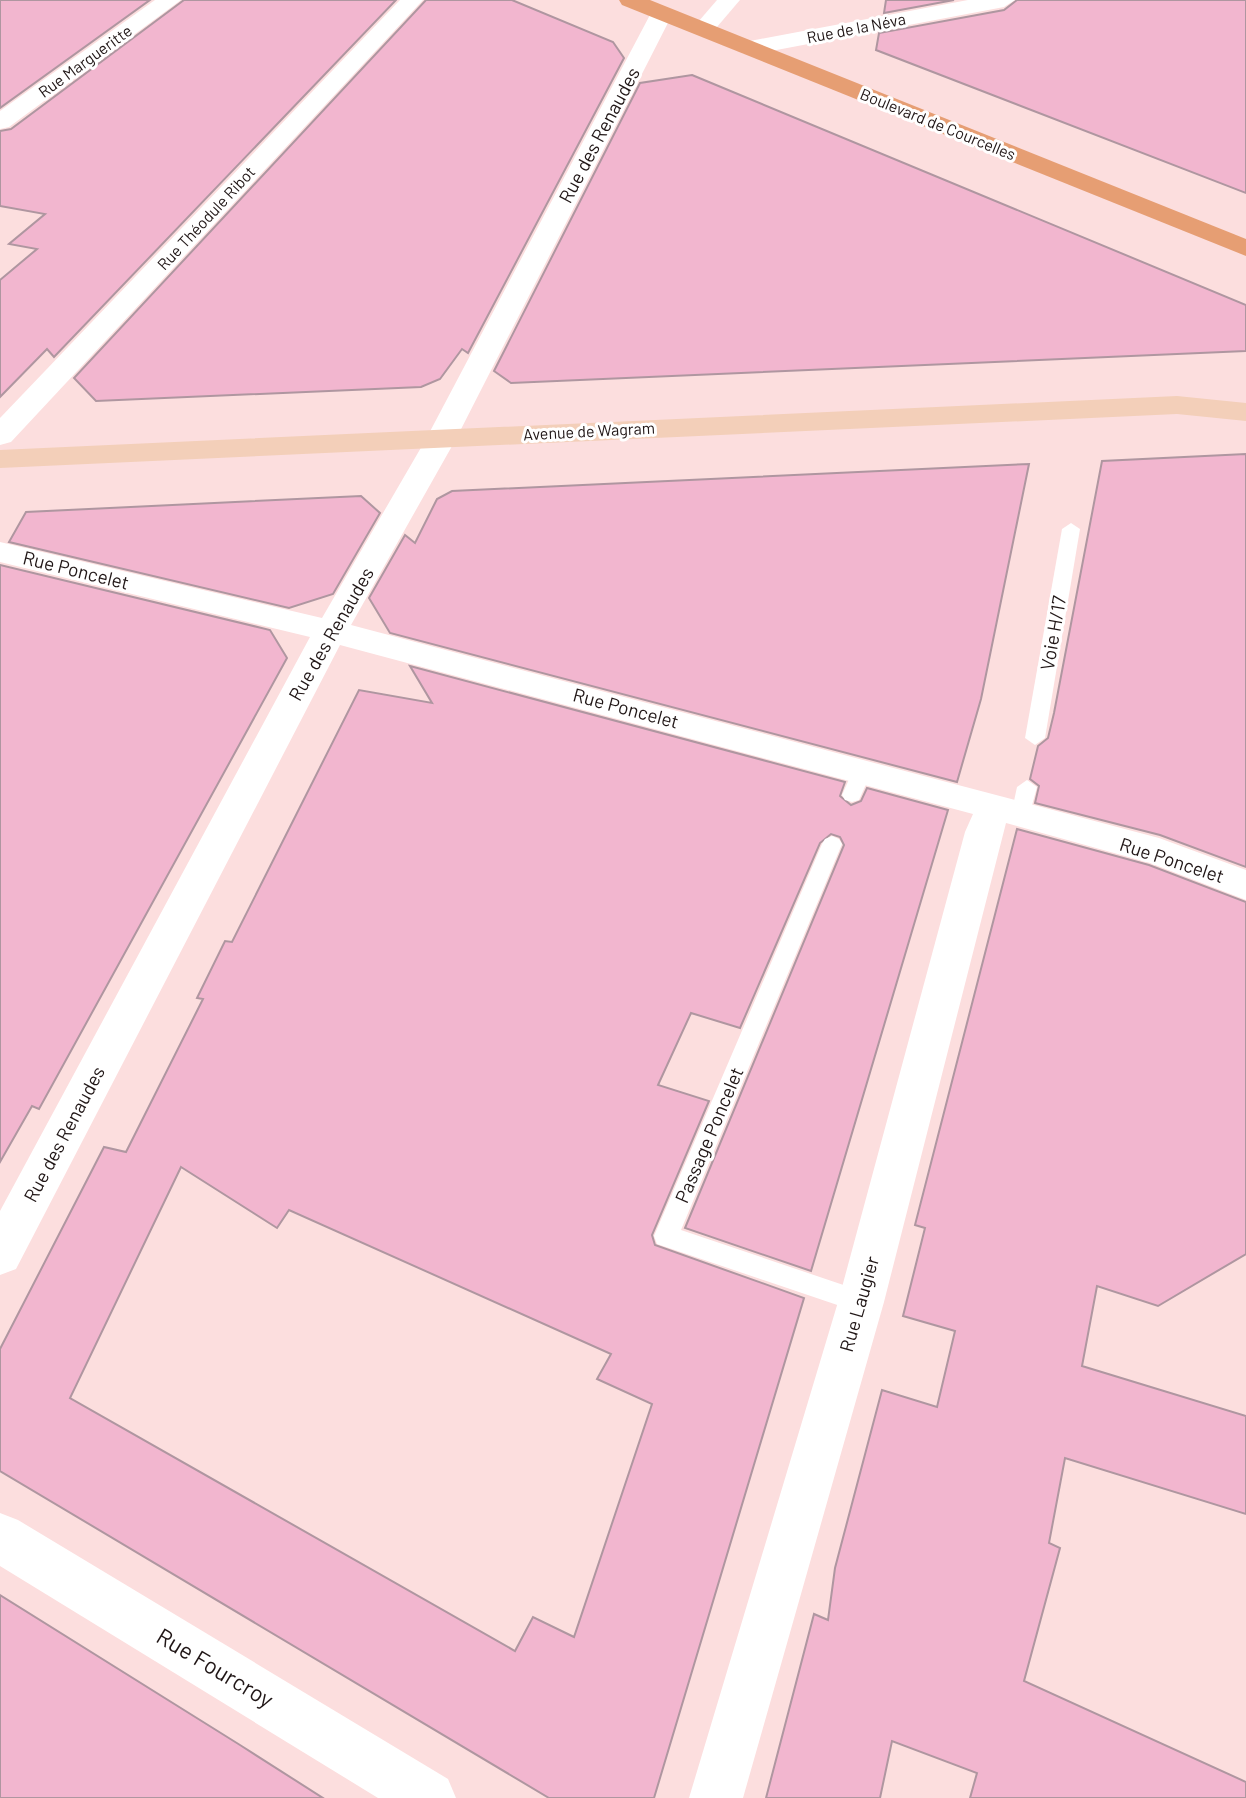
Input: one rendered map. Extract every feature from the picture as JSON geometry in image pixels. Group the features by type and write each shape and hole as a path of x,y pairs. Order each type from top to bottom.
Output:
{"main road":[{"name":"Boulevard de Courcelles","path":"630,0 1246,248"},
{"name":"Avenue de Wagram","path":"1177,405 1246,386"},
{"name":"Avenue de Wagram","path":"0,459 1177,405 1246,412"}],"street":[{"name":"Rue Margueritte","path":"0,122 170,0"},
{"name":"Rue Théodule Ribot","path":"0,436 412,0"},
{"path":"703,29 729,0"},
{"name":"Rue de la Néva","path":"750,48 1004,0"},
{"name":"Rue des Renaudes","path":"0,1255 331,632 441,439 662,13"},
{"name":"Rue Poncelet","path":"0,552 331,632 857,783 1014,803 1159,852 1246,885"},
{"name":"Rue Laugier","path":"716,1798 860,1302 984,832 1014,803"},
{"name":"Rue Fourcroy","path":"0,1538 429,1798"}],"lane":[{"name":"Voie H/17","path":"1035,738 1071,528"},
{"name":"Passage Poncelet","path":"831,844 666,1236 860,1302"}],"building":[{"path":"0,0 150,0 0,108"},
{"path":"184,0 396,0 54,357 47,349 0,397 0,280 37,249 9,244 45,214 0,206 0,131 11,129"},
{"path":"426,0 512,0 613,42 624,58 468,353 462,349 440,379 421,387 96,401 74,378"},
{"path":"886,0 954,0 884,13"},
{"path":"1017,0 1246,0 1246,193 876,50 879,33 1004,10"},
{"path":"692,75 1246,305 1246,351 511,383 494,371 640,83"},
{"path":"1246,454 1246,867 1160,835 1035,803 1039,786 1030,779 1038,746 1048,738 1054,713 1102,461"},
{"path":"1029,464 981,699 957,782 390,633 369,598 405,535 415,543 437,499 452,491"},
{"path":"361,496 380,513 333,594 289,608 9,542 26,512"},
{"path":"0,565 270,630 287,658 39,1109 32,1106 0,1162"},
{"path":"410,666 845,782 840,796 851,805 861,801 867,788 948,810 811,1271 685,1228 844,845 840,837 831,834 820,843 740,1028 691,1013 658,1085 709,1101 652,1235 655,1245 804,1298 654,1798 549,1798 0,1471 0,1349 104,1147 126,1152 203,999 197,998 225,941 232,942 359,690 432,703","holes":["181,1167 277,1228 289,1210 611,1354 597,1379 652,1404 574,1637 533,1617 515,1651 70,1398"]},
{"path":"1017,829 1149,865 1246,902 1246,1254 1158,1306 1097,1286 1082,1366 1246,1416 1246,1514 1065,1458 1049,1543 1060,1548 1024,1681 1246,1782 1246,1798 970,1798 977,1773 892,1741 880,1798 766,1798 814,1614 828,1620 835,1568 882,1390 937,1407 955,1331 903,1316 925,1228 915,1225"},
{"path":"0,1595 240,1745 323,1798 0,1798"}]}
